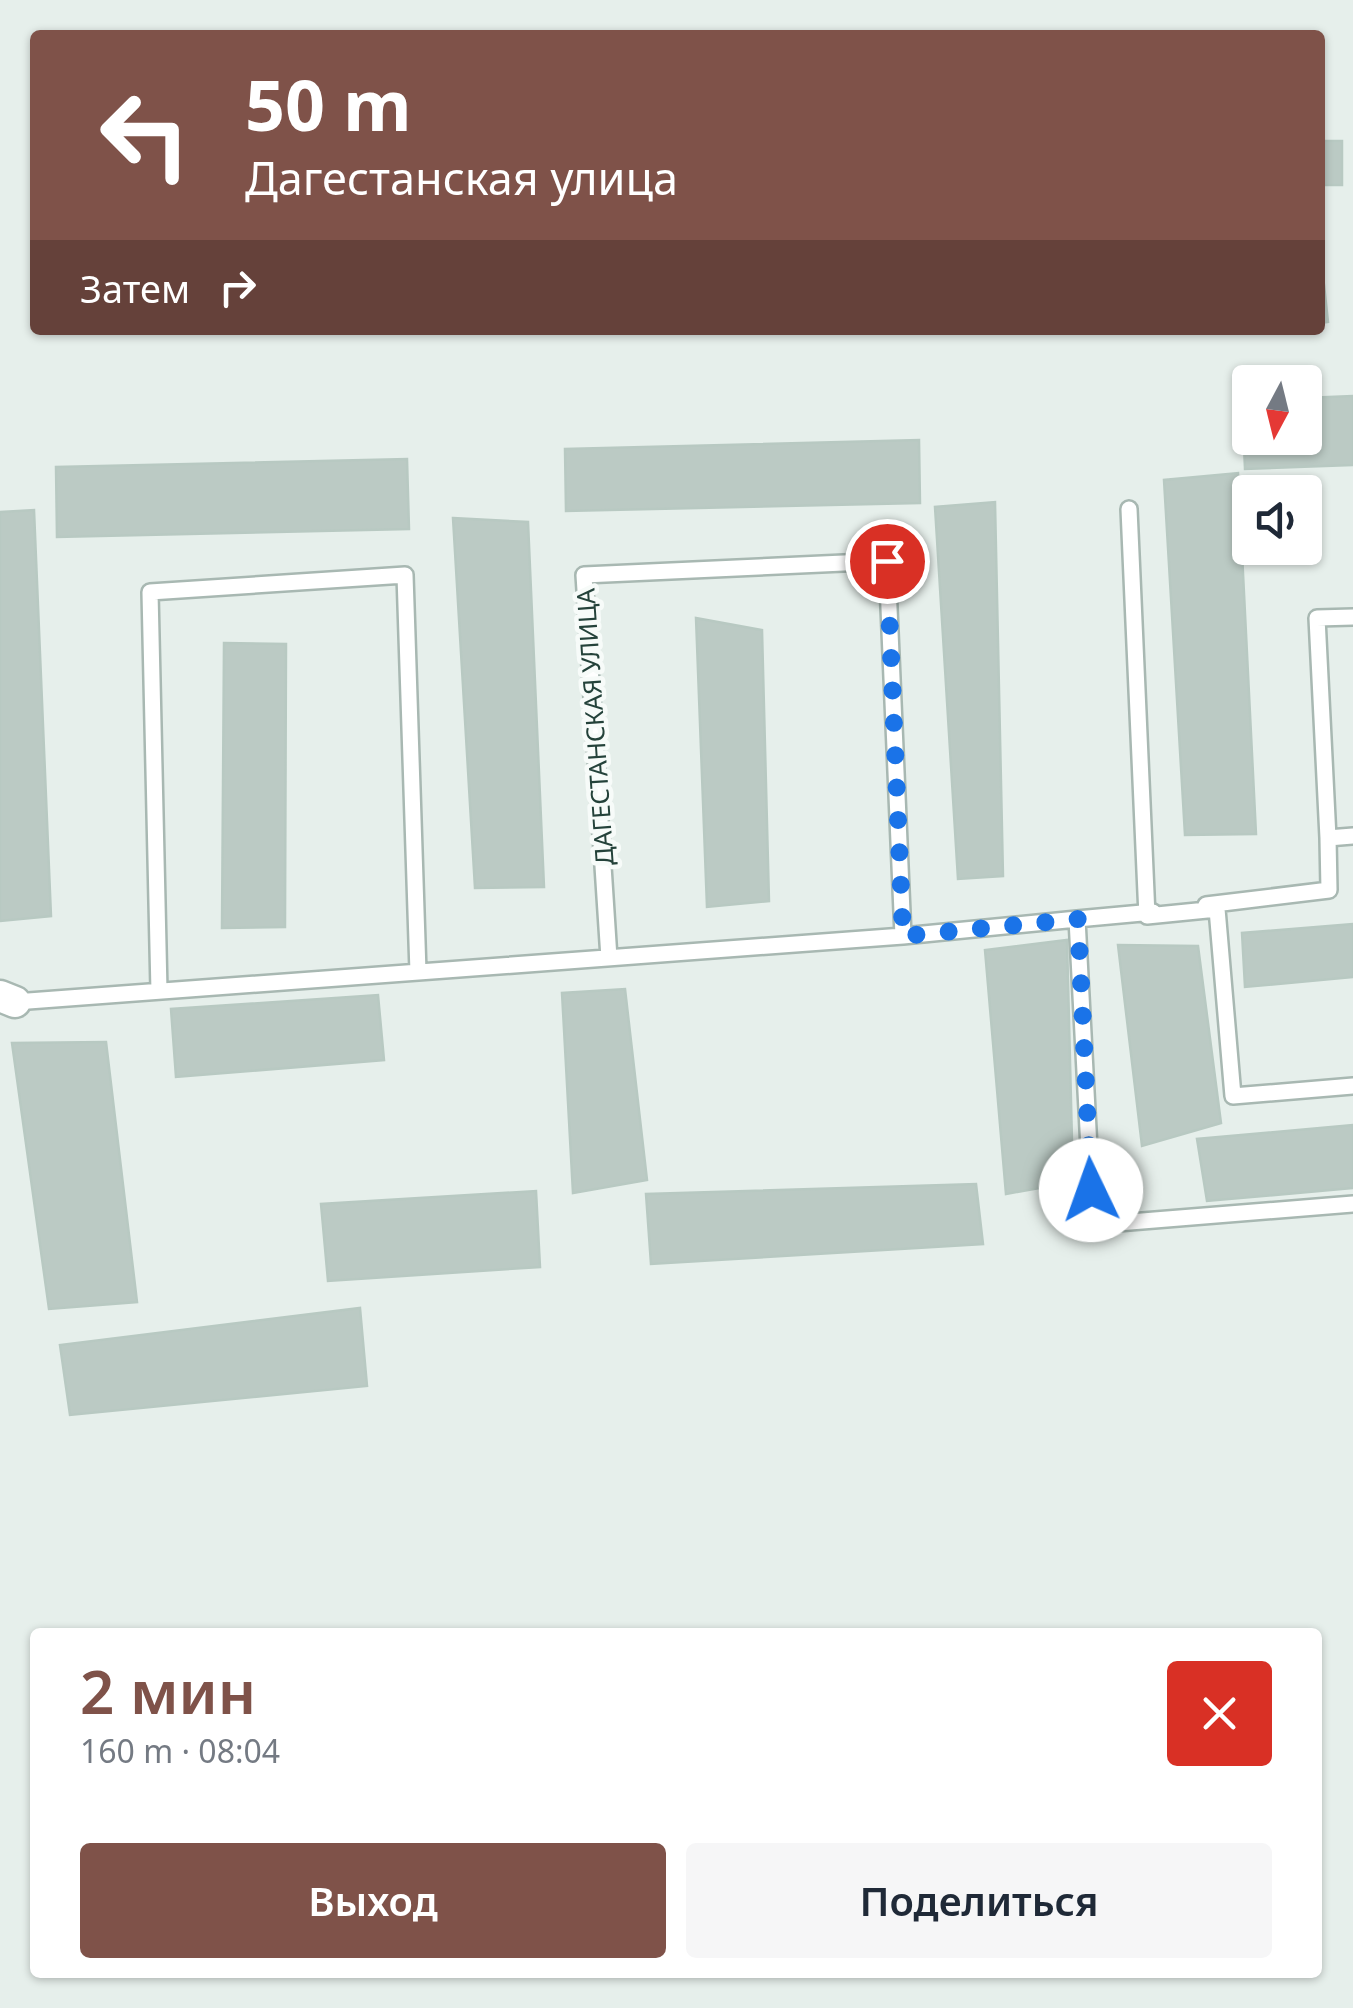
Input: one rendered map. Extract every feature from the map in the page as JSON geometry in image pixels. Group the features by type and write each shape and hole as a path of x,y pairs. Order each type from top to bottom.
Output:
{"lane":[{"path":"1129,509 1147,916 1217,909 1233,1096 1353,1086"},
{"name":"ДАГЕСТАНСКАЯ УЛИЦА","path":"609,958 584,575 887,561 903,936"},
{"path":"158,992 150,592 405,576 418,972"},
{"path":"8,999 158,992 903,936 1329,890 1317,618 1353,616"},
{"path":"1328,838 1353,836"},
{"path":"1078,919 1093,1225 1353,1204"}],"building":[{"path":"1325,141 1342,141 1342,185 1325,185"},
{"path":"1353,396 1353,465 1245,469 1244,455 1322,455 1322,397"},
{"path":"919,440 920,503 566,511 565,449"},
{"path":"407,459 409,529 57,537 56,467"},
{"path":"1238,473 1232,475 1232,565 1243,565 1256,834 1185,835 1164,480"},
{"path":"995,502 1003,876 958,879 935,507"},
{"path":"34,510 51,916 0,921 0,512"},
{"path":"453,518 528,522 544,887 475,888"},
{"path":"696,618 762,630 769,901 707,907"},
{"path":"224,643 286,644 285,927 222,928"},
{"path":"1353,924 1353,977 1245,987 1242,933"},
{"path":"1067,940 1073,1182 1006,1194 985,950"},
{"path":"1118,945 1198,946 1221,1123 1142,1146"},
{"path":"625,989 647,1180 573,1193 562,993"},
{"path":"378,995 384,1060 176,1077 171,1009"},
{"path":"106,1042 137,1302 49,1309 12,1043"},
{"path":"1353,1125 1353,1188 1207,1201 1197,1139"},
{"path":"976,1184 983,1244 651,1264 646,1194"},
{"path":"536,1191 540,1267 328,1281 321,1204"},
{"path":"360,1308 367,1386 70,1415 60,1345"}],"route":[{"path":"887,561 903,936 1078,919 1091,1190"}]}
